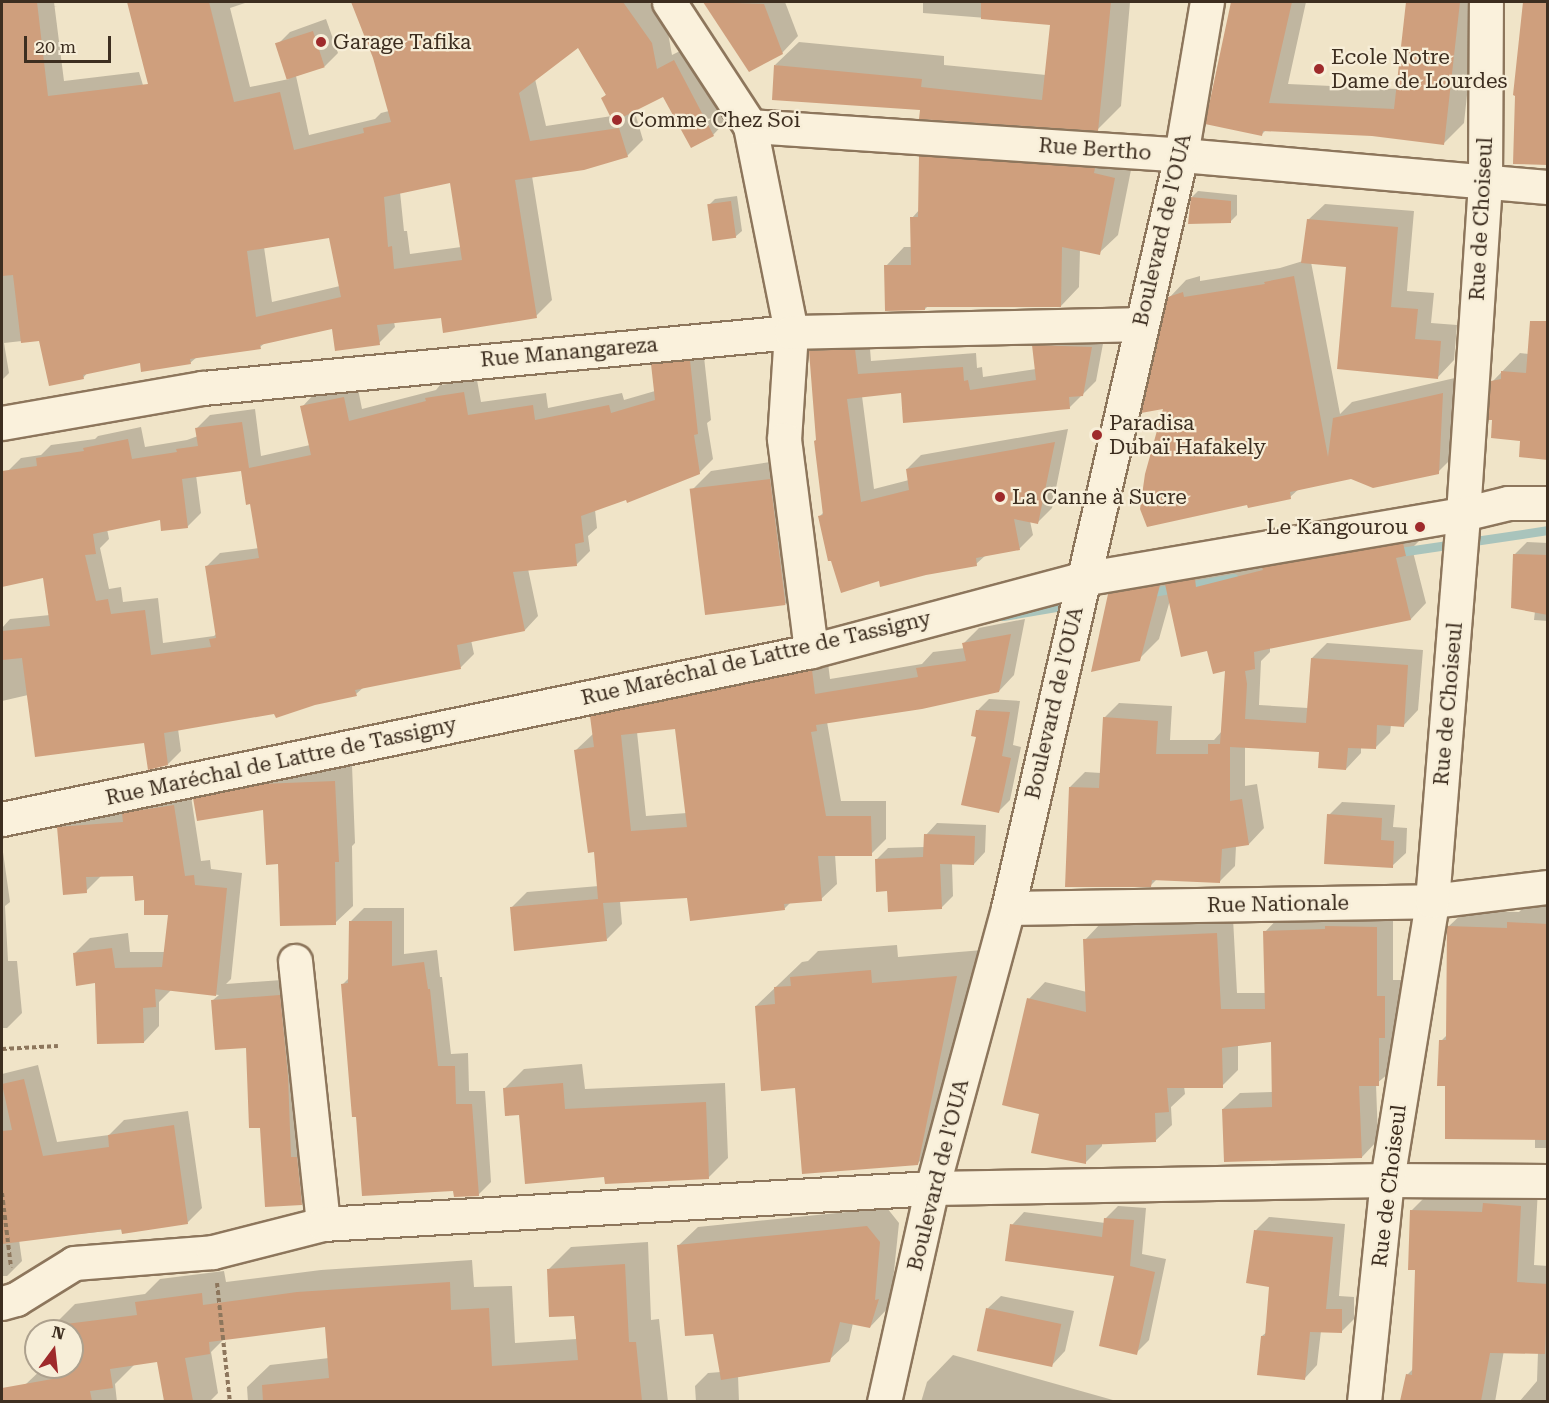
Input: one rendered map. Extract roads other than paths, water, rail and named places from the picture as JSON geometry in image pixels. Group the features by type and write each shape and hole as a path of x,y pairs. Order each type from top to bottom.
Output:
{"street":[{"path":"669,2 750,126 791,332 784,439 811,651"},
{"name":"Boulevard de l'OUA","path":"884,1401 932,1188 1008,908 1140,324 1181,155 1207,2"},
{"name":"Rue de Choiseul","path":"1364,1401 1387,1180 1432,901 1463,514 1485,181 1486,2"},
{"name":"Rue Bertho","path":"750,126 1181,155 1548,187"},
{"name":"Rue Manangareza","path":"2,423 203,388 791,332 1140,324"},
{"name":"Rue Maréchal de Lattre de Tassigny","path":"2,819 811,651 1082,579 1463,514 1508,503 1548,503"},
{"name":"Rue Nationale","path":"1008,908 1432,901 1548,887"},
{"path":"295,961 323,1224"},
{"path":"9,1301 74,1263 213,1252 323,1224 932,1188 1387,1180 1548,1181"}],"waterway":[{"path":"1393,553 1548,530"},
{"path":"1147,593 1234,578"},
{"path":"1003,616 1057,607"}],"place":[{"name":"Garage Tafika","path":"321,42"},
{"name":"Ecole Notre Dame de Lourdes","path":"1319,69"},
{"name":"Comme Chez Soi","path":"617,120"},
{"name":"Paradisa Dubaï Hafakely","path":"1097,435"},
{"name":"La Canne à Sucre","path":"1000,497"},
{"name":"Le Kangourou","path":"1420,527"}]}
